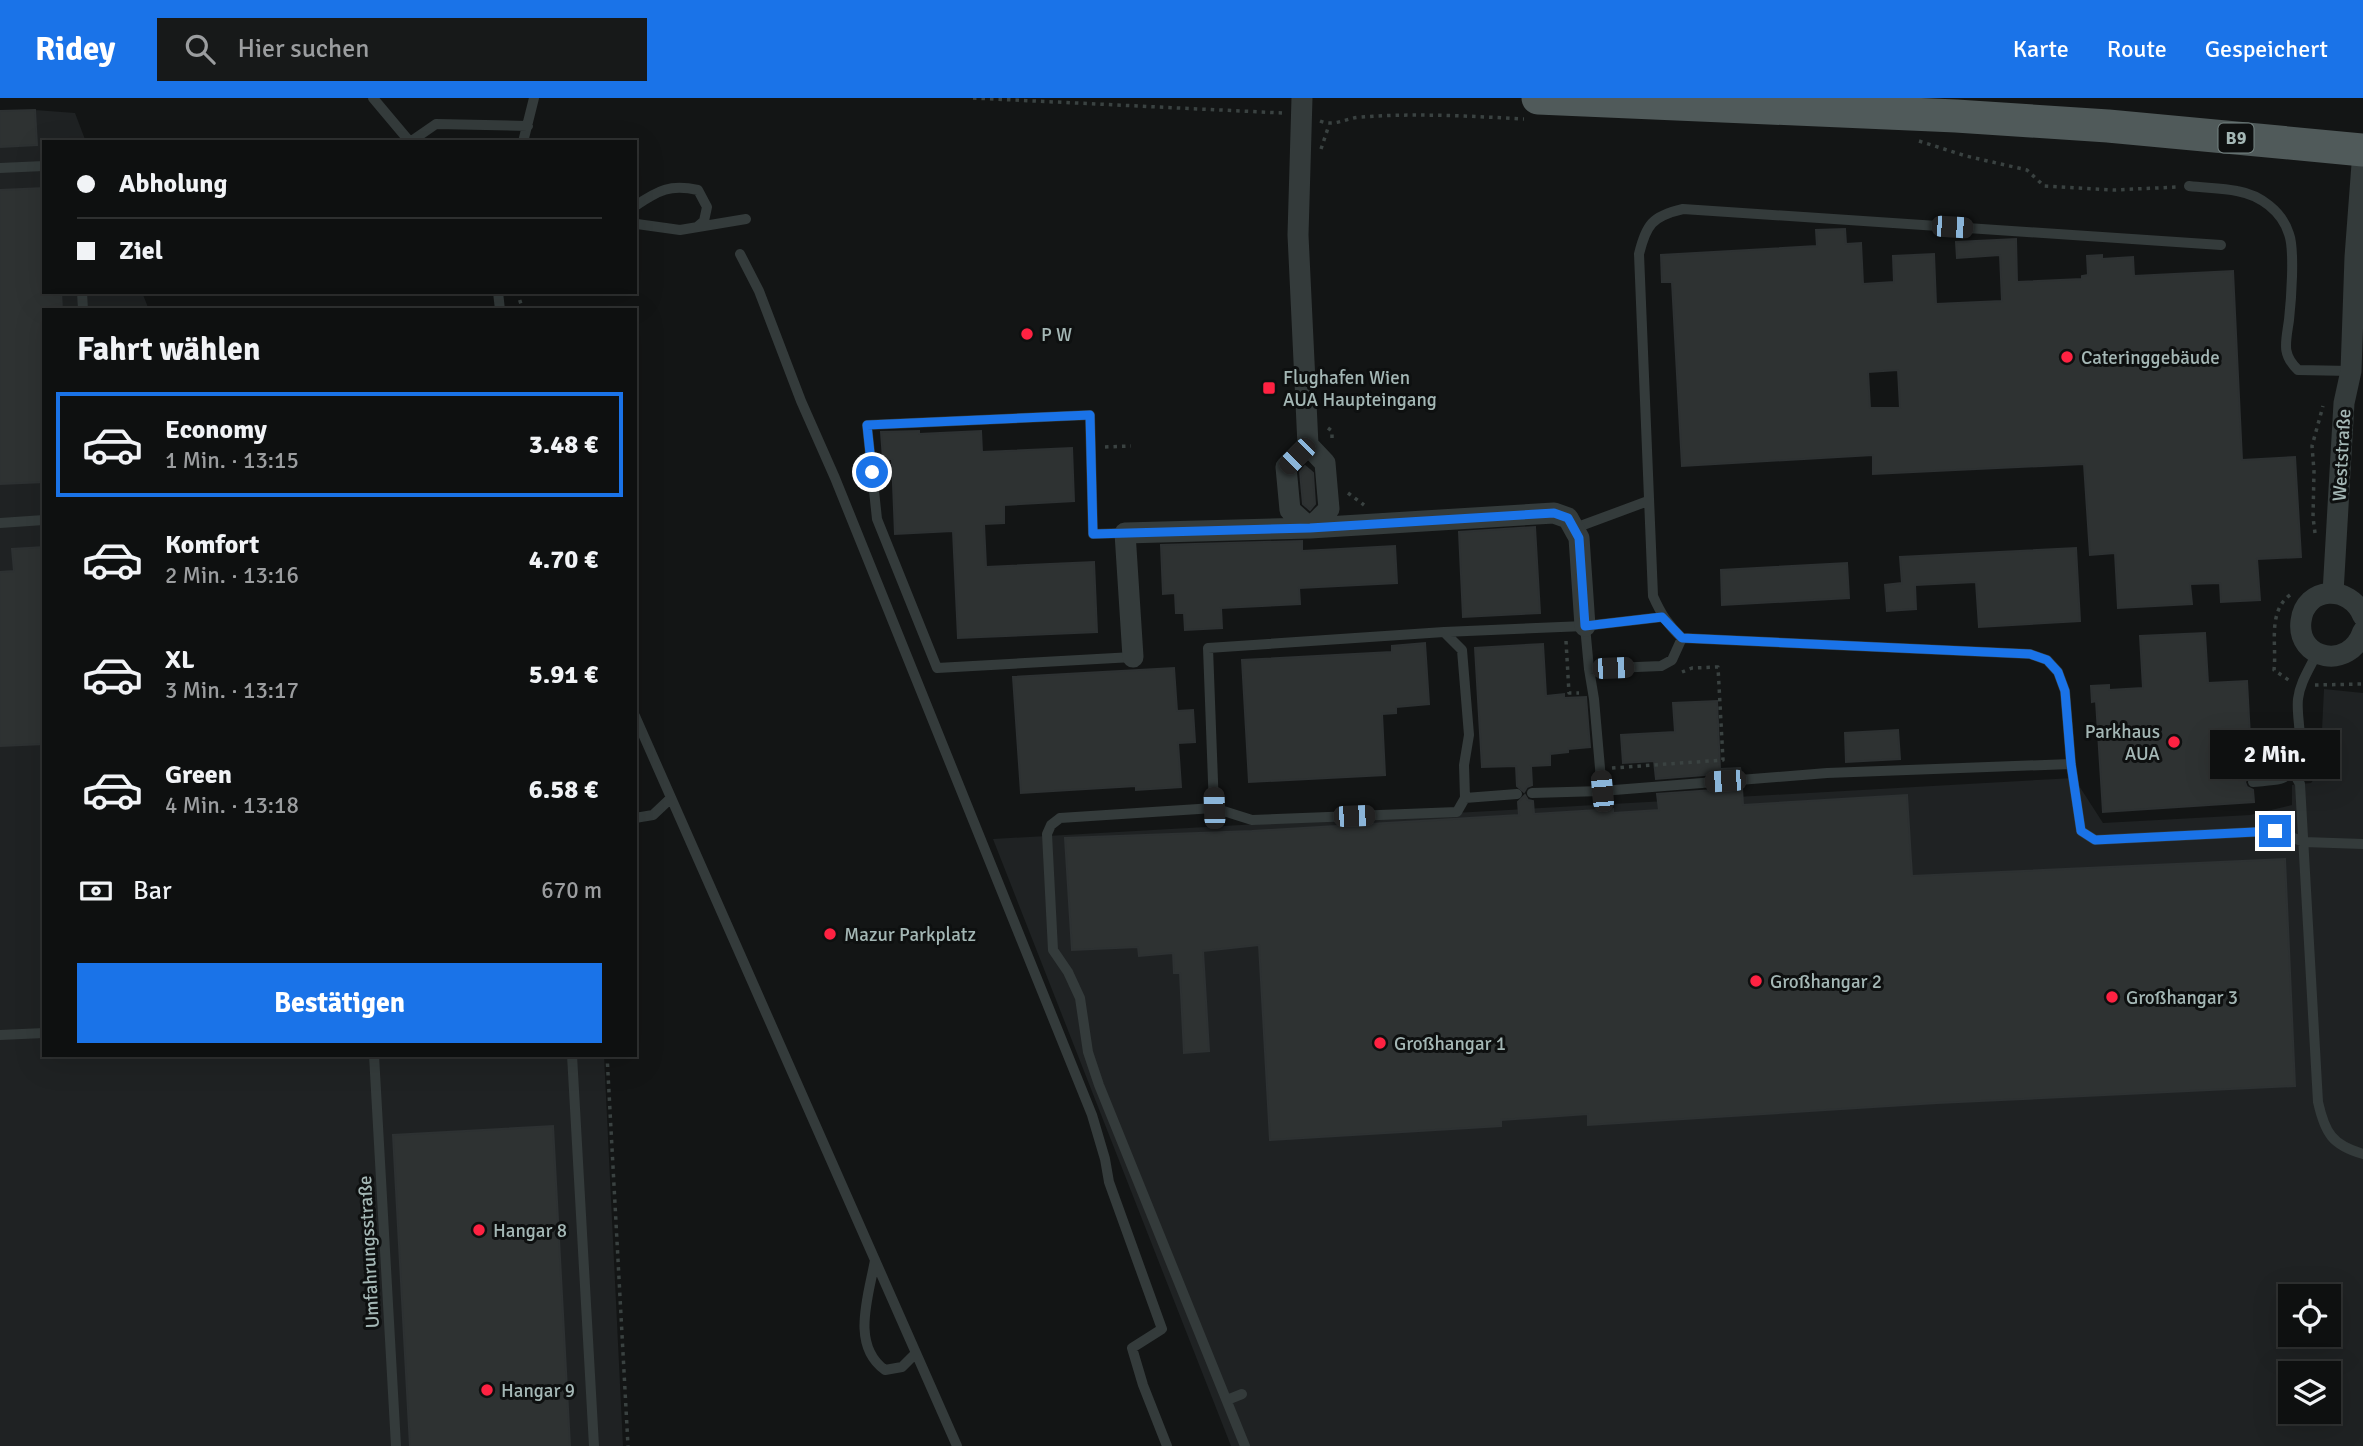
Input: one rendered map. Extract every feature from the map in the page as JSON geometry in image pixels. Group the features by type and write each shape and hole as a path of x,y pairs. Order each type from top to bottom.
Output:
{"main road":[{"name":"B9","path":"1536,109 1942,116 2108,126 2363,150"}],"street":[{"path":"1302,106 1298,235 1308,445 1325,463 1329,509 1310,528"},
{"name":"Weststraße","path":"2333,593 2344,403 2357,370 2355,257 2363,150"},
{"path":"1308,445 1286,467 1290,510 1310,528"},
{"path":"1133,657 1125,533 1310,528 1554,513 1568,518 1579,538 1585,626"},
{"path":"2363,616 2356,603 2346,596 2333,593 2319,596 2307,605 2301,619 2302,634 2308,645 2317,653 2329,657 2356,655 2363,631"}],"lane":[{"path":"373,98 408,140"},
{"path":"524,140 534,98"},
{"path":"413,140 436,124 528,126"},
{"path":"0,168 42,166"},
{"path":"637,205 654,193 679,186 698,190 707,207 704,221 697,227"},
{"path":"2189,186 2239,191 2261,198 2283,221 2290,236 2292,298 2285,349 2289,361 2298,370 2357,370"},
{"path":"2221,245 1683,209 1656,219 1644,232 1639,254 1654,596 1662,617 1682,638 2030,654 2047,660 2058,672 2065,691 2071,764 2081,831 2095,840 2275,831 2304,842 2363,844"},
{"path":"637,224 680,230 746,219"},
{"path":"740,254 759,291 801,401 840,488 1092,1115 1109,1182 1162,1329 1132,1348 1167,1446"},
{"path":"1125,533 1093,534 1090,415 867,425 877,519 937,668 1133,657"},
{"path":"1575,528 1648,501"},
{"path":"0,523 42,520"},
{"path":"1214,808 1208,648 1444,632 1585,626 1662,617"},
{"path":"1585,626 1602,791"},
{"path":"1245,1446 1099,1085 1088,1052 1080,998 1068,972 1053,950 1047,834 1051,825 1060,818 1214,808 1252,820 1457,812 1465,798 1464,765 1469,735 1462,650 1444,632"},
{"path":"1589,669 1661,666 1672,660 1682,638"},
{"path":"2253,782 2282,778 2292,770 2300,756 2298,700 2301,685 2317,653"},
{"path":"637,720 957,1446"},
{"path":"1532,793 1602,791 1827,773 2071,764"},
{"path":"2292,770 2300,784 2318,1102 2323,1123 2332,1139 2346,1149 2363,1154"},
{"path":"1465,798 1517,794"},
{"path":"637,818 653,815 671,797"},
{"path":"0,1035 42,1033"},
{"name":"Umfahrungsstraße","path":"374,1057 396,1446"},
{"path":"572,1057 594,1446"},
{"path":"875,1260 864,1321 864,1341 868,1353 875,1363 885,1370 902,1367 916,1353"},
{"path":"1227,1400 1242,1394"}],"path":[{"path":"973,98 1302,106 1329,125 1351,117 1536,109"},
{"path":"1919,141 1966,156 2026,170 2045,186 2114,190 2189,186"},
{"path":"518,294 522,307"},
{"path":"2315,370 2312,382 2319,383 2325,398 2312,446 2312,517 2317,538"},
{"path":"1090,447 1130,446"},
{"path":"2297,590 2286,597 2275,616 2274,670 2301,685 2363,684"},
{"path":"1600,769 1723,760 1718,667 1692,667 1672,676"},
{"path":"607,1057 628,1446"}],"shaded area":[{"path":"0,111 75,113 85,140 42,140 42,294 143,294 148,308 42,308 42,1057 604,1057 623,1446 0,1446"},
{"path":"2324,689 2363,693 2363,1446 1231,1446 993,839 2074,778 2103,823 2250,815 2292,805 2292,785 2311,783 2320,772"}],"building":[{"path":"35,110 37,145 0,147 0,111"},
{"path":"42,188 42,294 61,294 62,308 42,308 42,482 0,484 0,190"},
{"path":"1845,229 1846,244 1861,243 1863,284 1894,282 1893,256 1934,254 1936,304 2002,301 2000,255 1957,258 1956,242 2016,239 2017,282 2082,279 2082,276 2088,275 2087,256 2102,255 2102,259 2133,257 2134,276 2233,271 2242,460 2295,457 2301,557 2257,559 2260,600 2221,602 2220,583 2190,584 2192,604 2118,608 2115,553 2090,555 2084,464 1873,474 1873,455 1682,466 1672,282 1662,282 1661,255 1817,246 1816,230","holes":["1898,370 1900,408 1870,408 1868,372"]},
{"path":"919,431 919,434 981,431 982,452 1072,448 1074,501 1004,505 1004,523 984,524 986,567 1094,562 1097,632 958,638 953,531 895,534 892,459 883,459 881,432"},
{"path":"1305,466 1313,473 1315,504 1310,510 1303,504 1300,472"},
{"path":"1535,527 1540,613 1463,617 1459,532"},
{"path":"1302,541 1302,551 1395,546 1397,583 1299,588 1300,604 1221,608 1222,628 1185,630 1184,613 1176,613 1175,593 1163,594 1161,545"},
{"path":"42,547 42,744 0,746 0,572 14,571 12,549"},
{"path":"2076,548 2080,621 1979,627 1976,582 1915,585 1916,609 1887,611 1885,585 1902,583 1900,557"},
{"path":"1847,563 1849,598 1722,605 1721,570"},
{"name":"Parkhaus AUA","path":"2205,633 2208,683 2247,681 2252,774 2245,782 2247,787 2253,790 2254,802 2103,812 2096,701 2092,702 2091,686 2109,685 2109,690 2143,688 2140,636"},
{"path":"1425,643 1429,704 1396,707 1396,713 1382,714 1385,775 1249,782 1242,660 1392,652 1392,646"},
{"path":"1543,644 1546,696 1564,694 1564,698 1586,697 1590,747 1550,754 1550,765 1531,766 1532,785 1524,792 1517,786 1516,766 1482,767 1475,648"},
{"path":"1174,668 1177,711 1193,710 1195,742 1178,743 1181,787 1136,790 1136,786 1021,793 1013,677"},
{"path":"1717,701 1720,769 1740,768 1741,772 1656,779 1654,761 1623,763 1621,735 1675,732 1673,703"},
{"path":"1898,730 1900,759 1846,762 1845,733"},
{"path":"1742,788 1743,805 1907,795 1912,876 2285,859 2295,1086 1937,1103 1588,1125 1588,1114 1501,1120 1501,1126 1270,1140 1259,945 1203,951 1209,1051 1184,1053 1180,973 1174,973 1173,953 1139,956 1138,947 1072,950 1065,838 1252,831 1519,815 1518,802 1525,795 1528,800 1533,801 1534,814 1613,809 1613,813 1659,810 1657,794"},
{"name":"Hangar 8","path":"553,1126 570,1446 410,1446 393,1135"}],"place":[{"name":"P W","path":"1027,334"},
{"name":"Cateringgebäude","path":"2067,357"},
{"name":"Flughafen Wien AUA Haupteingang","path":"1269,388"},
{"name":"Parkhaus AUA","path":"2174,742"},
{"name":"Mazur Parkplatz","path":"830,934"},
{"name":"Großhangar 2","path":"1756,981"},
{"name":"Großhangar 3","path":"2112,997"},
{"name":"Großhangar 1","path":"1380,1043"},
{"name":"Hangar 8","path":"479,1230"},
{"name":"Hangar 9","path":"487,1390"}],"route":[{"path":"872,472 867,425 1090,415 1093,534 1310,528 1554,513 1568,518 1579,538 1585,626 1662,617 1682,638 2030,654 2047,660 2058,672 2065,691 2071,764 2081,831 2095,840 2275,831"}]}
